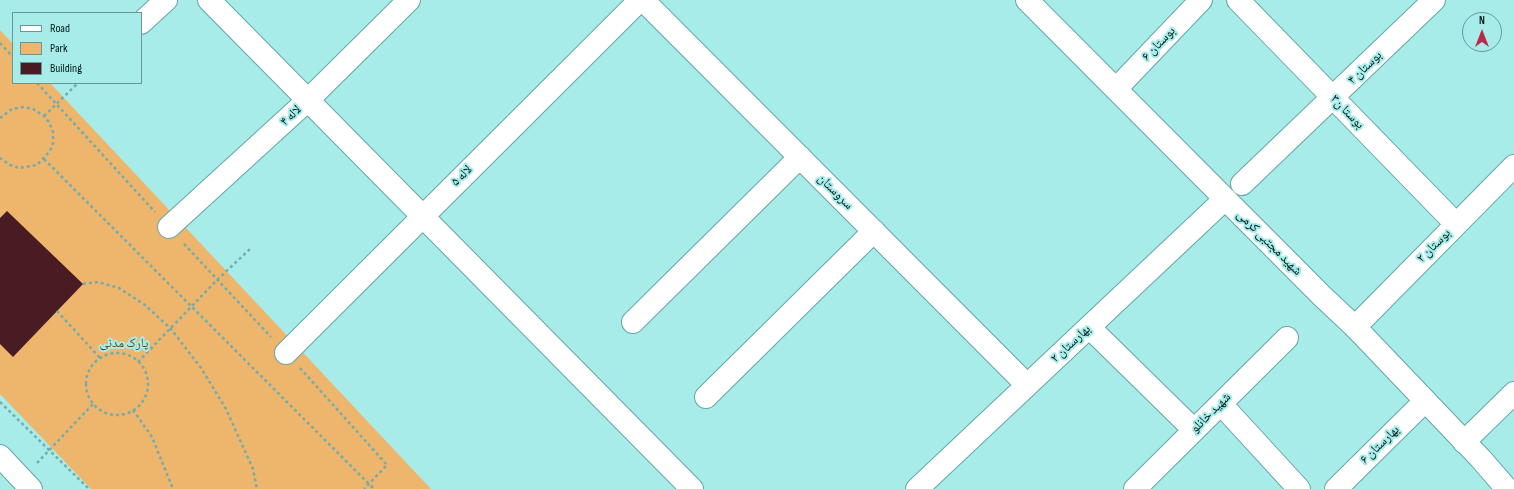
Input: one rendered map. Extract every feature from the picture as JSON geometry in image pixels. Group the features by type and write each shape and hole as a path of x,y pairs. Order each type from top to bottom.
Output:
{"street":[{"path":"142,22 166,0"},
{"path":"209,0 692,489"},
{"name":"لاله ۴","path":"169,227 308,100 409,0"},
{"name":"لاله ۵","path":"286,353 640,0"},
{"name":"سروستان","path":"643,0 1028,385"},
{"name":"شهید مجتبی کرمی","path":"1028,0 1225,199 1355,327 1507,489"},
{"name":"بوستان ۶","path":"1116,89 1201,0"},
{"name":"بوستا ن۳","path":"1238,0 1456,224"},
{"name":"بوستان ۴","path":"1242,184 1434,0"},
{"path":"633,322 800,157"},
{"name":"بوستان ۲","path":"1355,327 1514,166"},
{"name":"بهارستان ۲","path":"917,489 1225,199"},
{"path":"706,397 874,231"},
{"path":"1089,327 1194,430"},
{"name":"شهید خانلو","path":"1135,489 1287,338"},
{"path":"1464,442 1514,393"},
{"name":"بهارستان ۶","path":"1336,489 1425,401"},
{"path":"1221,404 1299,489"},
{"path":"0,456 26,484"}],"path":[{"path":"0,43 12,56"},
{"path":"38,84 387,465 364,489"},
{"path":"44,116 77,84"},
{"path":"0,118 12,109 23,107 33,109 44,116 49,122 53,132 53,143 44,159 37,165 19,168 1,160"},
{"path":"44,159 374,489"},
{"path":"138,362 217,280 250,249"},
{"path":"83,284 98,282 119,288 145,305 171,329 201,368 226,409 253,469 256,489"},
{"path":"57,311 100,358"},
{"path":"120,353 130,356 138,362 144,370 147,379 147,389 144,398 133,410 120,414 109,414 100,410 93,404 87,395 86,384 87,374 92,365 100,358 109,354 120,353"},
{"path":"0,402 48,451 89,489"},
{"path":"26,484 48,451 93,404"},
{"path":"133,410 152,437 173,489"}],"green space":[{"name":"پارک مدنی","path":"0,30 12,43 12,84 51,84 431,489 91,489 0,394"}],"building":[{"path":"7,211 83,284 13,357 0,344 0,218"}]}
